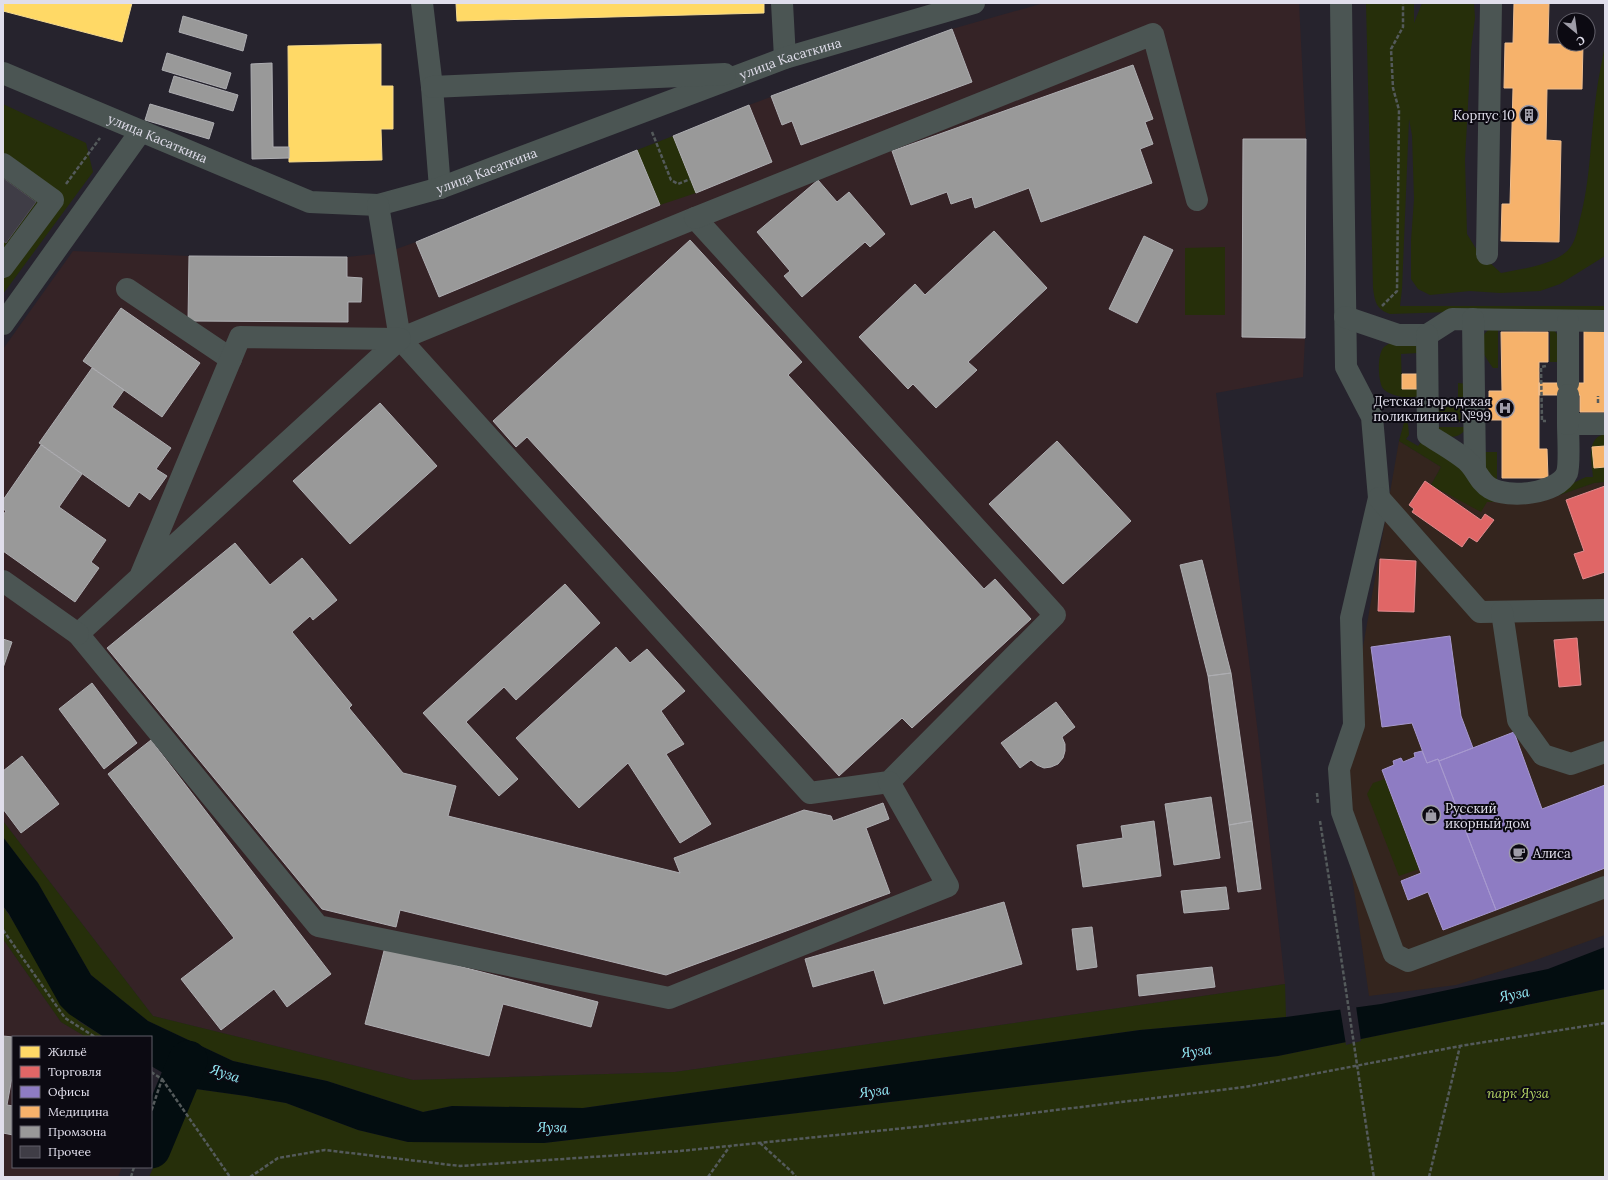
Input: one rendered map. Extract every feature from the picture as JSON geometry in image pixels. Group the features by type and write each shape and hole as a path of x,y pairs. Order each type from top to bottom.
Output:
{"street":[{"path":"422,3 432,87 440,188"},
{"path":"782,3 785,58"},
{"name":"улица Касаткина","path":"3,73 310,202 378,205 440,188 645,110 913,12 974,3"},
{"path":"1341,3 1346,367 1372,417 1379,498 1351,618 1354,724 1339,769 1342,812 1394,954 1408,961 1605,887"},
{"path":"1487,254 1491,3"},
{"path":"78,634 400,339 695,218 1153,34 1197,200"},
{"path":"432,87 745,73"},
{"path":"3,324 142,132"},
{"path":"3,164 53,200 3,267"},
{"path":"378,205 400,339 810,793 889,782 1056,615 695,218"},
{"path":"127,289 230,359"},
{"path":"1345,317 1398,335 1427,335 1452,319 1605,321"},
{"path":"1473,319 1475,469"},
{"path":"1427,335 1428,435 1467,461 1475,469 1480,480 1489,488 1506,494 1530,494 1562,481 1568,471 1568,321"},
{"path":"140,577 240,337 400,339"},
{"path":"1568,424 1605,424"},
{"path":"1379,498 1480,612 1605,610"},
{"path":"3,581 78,634 318,926 669,998 948,886 889,782"},
{"path":"1574,610 1605,599"},
{"path":"1502,612 1518,720 1543,755 1571,764 1605,752"}],"path":[{"path":"1378,310 1397,290 1399,110 1393,88 1391,49 1403,27 1403,3"},
{"path":"645,110 671,180 678,184 690,179"},
{"path":"53,200 89,153"},
{"path":"1542,421 1541,366 1544,366"},
{"path":"1318,805 1318,787 1328,775 1339,769"},
{"path":"1320,820 1374,1177"},
{"path":"3,930 65,1018 93,1036"},
{"path":"250,1177 278,1158 325,1150 460,1166 680,1151 933,1125 1245,1087 1460,1046 1605,1023"},
{"path":"1428,1177 1460,1046"},
{"path":"152,1073 162,1079 230,1177"},
{"path":"152,1109 162,1079"},
{"path":"759,1143 796,1177"},
{"path":"708,1177 730,1146"}],"shaded area":[{"path":"1044,3 1299,3 1306,139 1305,338 1303,377 1216,393 1258,734 1285,984 675,1072 413,1080 153,1016 3,821 3,349 73,251 189,256 347,257 385,253 416,242 749,105 952,29"},
{"path":"1399,441 1441,467 1431,485 1487,502 1540,502 1594,483 1605,482 1605,935 1533,961 1456,985 1369,996 1339,784"},
{"path":"3,939 61,1022 84,1036 12,1036 12,1168 122,1168 118,1177 3,1177"}],"green space":[{"path":"1366,3 1414,3 1414,23 1422,3 1474,3 1475,18 1471,49 1465,160 1467,234 1478,252 1501,273 1547,263 1569,249 1574,240 1577,233 1586,191 1596,96 1605,45 1605,256 1560,284 1540,291 1500,293 1470,291 1430,295 1418,289 1411,279 1411,241 1414,199 1412,135 1409,119 1400,306 1605,306 1605,314 1450,312 1390,314 1379,307 1373,288"},
{"path":"3,104 86,143 93,172 3,294"},
{"path":"673,136 696,193 660,205 637,150"},
{"path":"1225,247 1225,315 1185,315 1185,248"},
{"path":"1545,326 1551,329 1555,332 1560,340 1560,362 1550,362 1550,329 1498,330 1498,368 1493,368 1481,348 1482,338 1491,328"},
{"path":"1392,342 1420,343 1418,353 1401,354 1402,389 1419,389 1417,396 1398,396 1384,390 1382,387 1379,372 1380,355 1384,347"},
{"path":"1458,383 1467,384 1467,422 1458,422 1458,416 1441,416 1437,414 1438,406 1440,405 1458,405"},
{"path":"1405,419 1408,424 1409,435 1406,439 1418,446 1422,441 1462,466 1541,498 1586,477 1593,477 1591,458 1592,446 1599,436 1605,434 1605,482 1594,483 1540,502 1487,502 1481,512 1431,485 1441,467 1399,441"},
{"path":"1437,427 1467,427 1457,436 1444,437"},
{"path":"1481,452 1497,452 1497,484 1489,478"},
{"path":"1385,779 1419,869 1399,876 1367,794 1373,783"},
{"path":"3,821 153,1016 413,1080 675,1072 1285,984 1286,1017 1140,1030 583,1108 452,1106 423,1112 327,1081 233,1061 148,1021 91,975 38,883 3,837"},
{"path":"3,906 78,1021 102,1036 84,1036 61,1022 3,939"},
{"name":"парк Яуза","path":"1605,989 1605,1177 149,1177 189,1088 286,1103 358,1130 408,1142 544,1143 1278,1056"}],"water":[{"name":"Яуза","path":"3,837 38,883 91,975 148,1021 233,1061 327,1081 423,1112 452,1106 583,1108 1140,1030 1286,1017 1381,1004 1548,969 1605,947 1605,989 1278,1056 544,1143 408,1142 358,1130 286,1103 189,1088 152,1067 152,1036 102,1036 69,1014 60,1005 9,914 3,906"}],"pier":[{"path":"1356,1006 1361,1041 1346,1045 1340,1008"}],"building: Жильё":[{"path":"3,3 132,3 122,42 3,11"},
{"path":"456,3 764,3 764,13 457,21"},
{"path":"381,44 381,86 393,86 393,129 381,129 382,160 289,162 288,46"}],"building: Торговля":[{"path":"1425,481 1481,520 1485,514 1494,520 1477,542 1469,537 1462,547 1412,512 1414,509 1409,505"},
{"path":"1605,486 1605,572 1583,579 1574,554 1584,551 1566,500"},
{"path":"1380,559 1416,561 1414,612 1378,611"},
{"path":"1577,638 1581,685 1559,687 1554,640"}],"building: Офисы":[{"path":"1450,636 1461,716 1473,748 1439,761 1438,759 1427,763 1412,723 1382,727 1371,647"},
{"path":"1514,732 1542,809 1605,785 1605,868 1496,910 1439,761"},
{"path":"1422,751 1427,763 1438,759 1496,910 1443,930 1428,892 1408,900 1401,881 1421,873 1382,770 1394,765 1393,761 1401,758 1403,762 1415,757 1414,753"}],"building: Медицина":[{"name":"Корпус 10","path":"1514,3 1549,3 1548,44 1556,44 1556,52 1583,52 1582,89 1547,89 1546,140 1561,141 1559,242 1501,241 1502,204 1510,204 1513,88 1504,88 1505,43 1513,43"},
{"path":"1605,329 1605,412 1580,412 1580,395 1539,395 1539,383 1584,383 1584,331"},
{"path":"1501,332 1548,332 1548,362 1539,362 1539,449 1547,449 1548,478 1502,478 1502,420 1489,420 1489,391 1502,391"},
{"path":"1402,374 1418,374 1418,389 1402,389"},
{"path":"1605,446 1605,467 1594,468 1592,447"}],"building: Промзона":[{"path":"183,16 247,35 243,51 179,32"},
{"path":"952,29 972,82 801,145 792,121 782,125 771,96"},
{"path":"167,53 231,73 226,89 162,70"},
{"path":"272,63 273,147 289,147 289,158 252,159 251,64"},
{"path":"1133,65 1153,119 1145,122 1153,144 1140,149 1152,183 1041,222 1029,188 975,208 972,197 951,204 947,192 911,205 892,151"},
{"path":"174,76 238,95 233,111 169,92"},
{"path":"150,104 214,123 209,139 145,120"},
{"path":"749,105 772,162 696,193 673,136"},
{"path":"1243,139 1306,139 1305,338 1242,337"},
{"path":"637,150 660,205 439,297 416,242"},
{"path":"818,180 837,202 849,192 885,234 870,247 865,242 802,297 784,276 790,271 757,232"},
{"path":"994,231 1047,288 968,362 977,370 936,408 913,384 908,389 859,337 915,284 925,295"},
{"path":"1144,236 1173,250 1137,323 1109,309"},
{"path":"690,240 802,362 788,375 984,589 995,579 1031,619 912,728 902,718 839,776 527,437 516,447 493,421"},
{"path":"189,256 347,257 347,277 362,278 361,302 348,302 348,322 188,321"},
{"path":"121,308 200,363 162,417 83,361"},
{"path":"92,368 124,390 112,407 171,448 156,469 167,476 150,500 139,492 129,507 39,443"},
{"path":"380,403 437,466 350,544 293,481"},
{"path":"1057,441 1131,521 1063,584 989,504"},
{"path":"41,445 82,474 59,507 106,540 91,562 99,568 75,602 3,551 3,515 6,511 3,509 3,500"},
{"path":"235,543 270,585 302,558 337,600 313,620 310,616 292,632 352,705 349,708 403,773 456,786 448,816 680,873 674,858 804,810 831,816 833,821 883,803 889,819 866,828 890,893 666,975 400,910 396,927 322,909 107,648"},
{"path":"1202,560 1231,673 1208,676 1180,565"},
{"path":"565,584 600,623 516,700 504,687 466,722 518,779 499,796 423,713"},
{"path":"3,639 12,642 3,668"},
{"path":"616,647 630,663 647,649 685,691 661,711 684,744 666,754 711,824 680,843 628,763 579,808 516,738"},
{"path":"1231,673 1252,821 1229,825 1208,676"},
{"path":"92,683 137,743 104,769 59,709"},
{"path":"1056,702 1075,727 1062,737 1065,744 1063,758 1058,764 1051,767 1044,768 1031,760 1020,768 1001,743"},
{"path":"151,740 331,974 287,1007 274,989 221,1030 181,979 234,938 108,774"},
{"path":"22,756 59,804 21,833 3,809 3,771"},
{"path":"1211,797 1220,858 1174,865 1165,804"},
{"path":"1154,821 1161,876 1083,887 1077,845 1123,838 1121,826"},
{"path":"1252,821 1261,889 1238,892 1229,825"},
{"path":"1226,887 1229,909 1184,913 1181,891"},
{"path":"1004,902 1022,964 884,1004 874,970 813,987 805,959"},
{"path":"1092,927 1097,967 1077,970 1072,929"},
{"path":"385,947 598,1002 591,1027 503,1004 489,1056 365,1024"},
{"path":"1212,967 1215,987 1139,996 1137,975"},
{"path":"3,1036 12,1037 12,1078 7,1105 12,1106 12,1135 3,1133"}],"building: Прочее":[{"path":"3,178 36,202 6,243 3,241"}],"waterway":[{"path":"152,1147 188,1060"}],"place":[{"name":"Корпус 10","path":"1529,115"},
{"name":"Детская городская поликлиника №99","path":"1505,408"},
{"name":"Русский икорный дом","path":"1431,815"},
{"name":"Алиса","path":"1519,853"}]}
